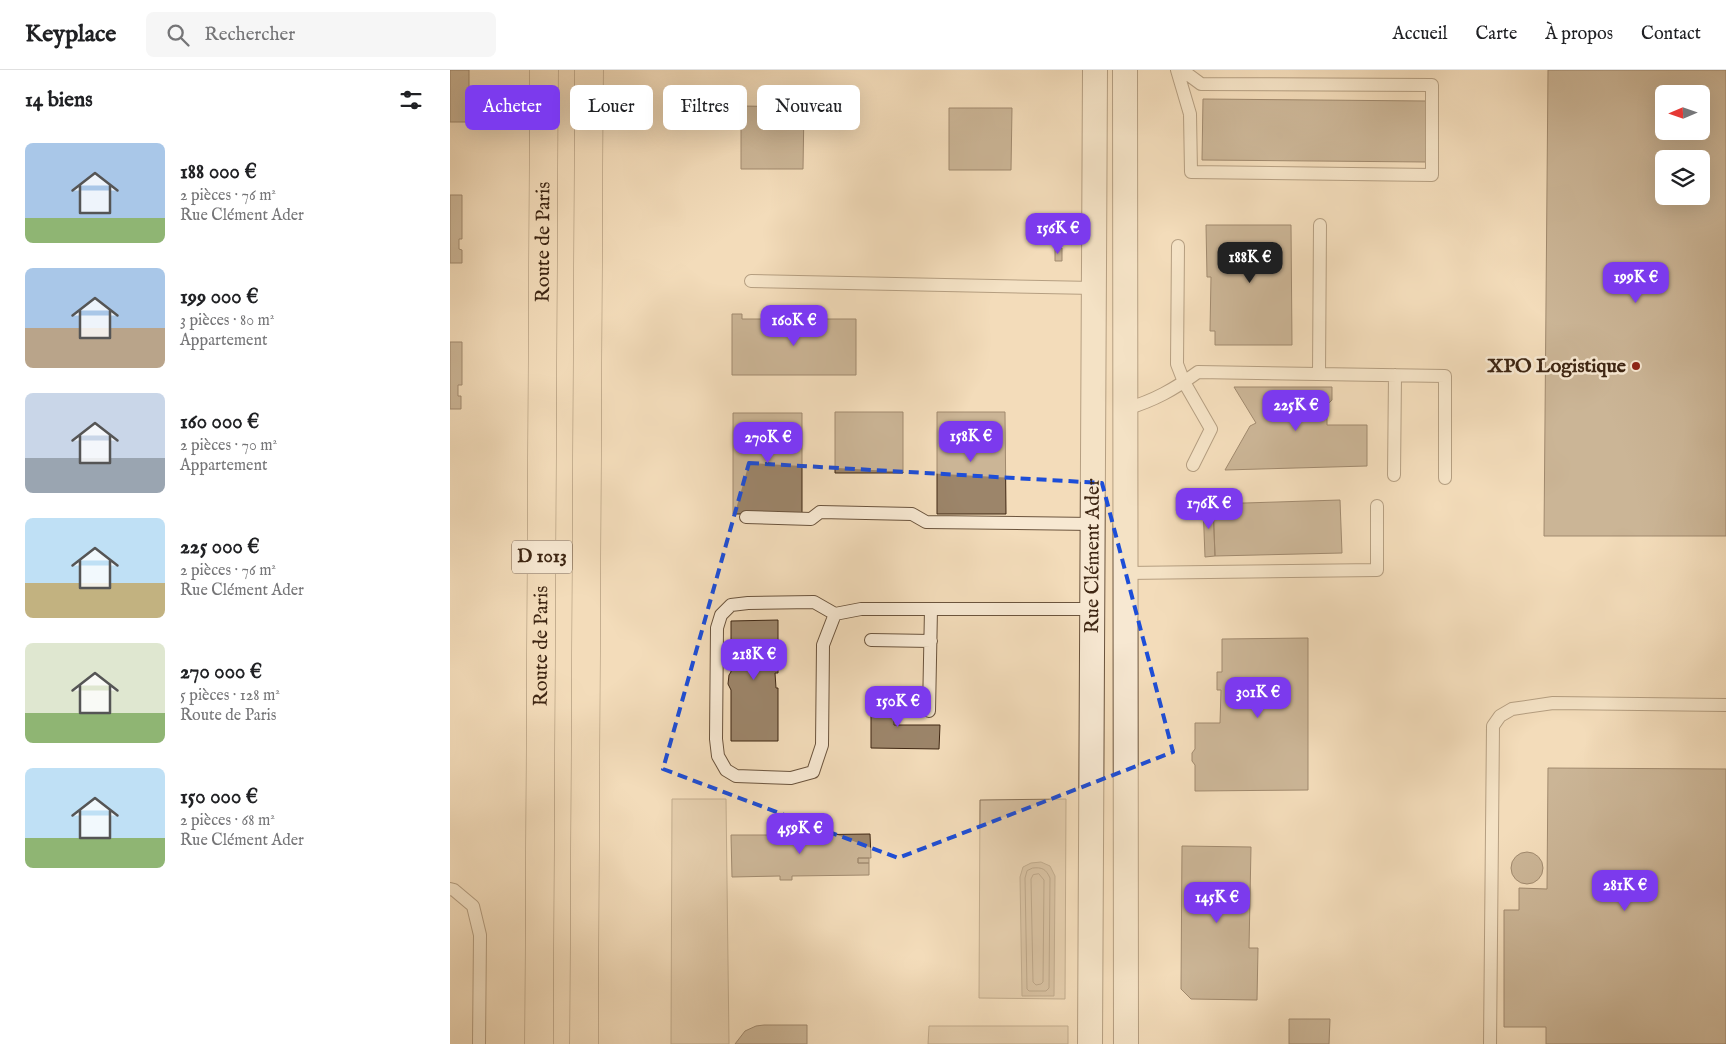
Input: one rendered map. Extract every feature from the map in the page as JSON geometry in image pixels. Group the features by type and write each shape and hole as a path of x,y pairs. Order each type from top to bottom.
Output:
{"main road":[{"name":"Route de Paris","path":"539,1044 544,70"},
{"name":"D 1013","path":"584,1044 589,70"},
{"path":"540,876 552,1044"}],"street":[{"name":"Rue Clément Ader","path":"1090,1044 1095,70"},
{"name":"Rue Clément Ader","path":"1125,70 1126,1044"}],"lane":[{"path":"1177,70 1190,114 1191,172 1432,175 1432,85 1201,84 1182,70"},
{"path":"1320,225 1320,374"},
{"path":"1178,246 1177,364 1184,382 1211,429 1193,465"},
{"path":"751,281 1094,288"},
{"path":"1126,409 1148,403 1175,389 1198,372 1446,376 1445,478"},
{"path":"1394,476 1395,375"},
{"path":"1126,573 1378,570 1377,506"},
{"path":"746,517 811,519 820,512 903,513 912,514 926,522 1093,524"},
{"path":"835,614 823,644 822,745 813,772 791,778 736,776 726,770 718,756 716,739 717,628 721,615 731,605 814,602 835,614 861,609 1092,609"},
{"path":"929,711 931,609"},
{"path":"871,640 931,641"},
{"path":"1490,1044 1493,726 1500,716 1512,709 1553,703 1726,705"},
{"path":"450,889 454,890 473,906 480,935 479,1044"}],"highlighted area":[{"path":"749,463 1102,483 1173,752 898,858 663,769"}],"shaded area":[{"path":"672,799 726,799 729,1044 671,1044"},
{"path":"1066,799 1065,999 979,998 980,800"},
{"path":"929,1026 1068,1026 1068,1044 928,1044"}],"water":[{"path":"1041,862 1050,866 1055,876 1054,996 1022,996 1020,877 1023,867 1031,863"}],"building":[{"path":"450,70 469,70 469,85 465,85 465,122 450,122"},
{"name":"XPO Logistique","path":"1548,70 1726,70 1726,536 1544,536"},
{"path":"1203,99 1426,101 1426,162 1202,160"},
{"path":"747,106 757,106 757,130 804,130 803,169 741,169 741,130 747,130"},
{"path":"949,108 1012,108 1011,170 949,170"},
{"path":"450,195 462,195 462,239 459,239 459,249 462,250 462,263 450,263"},
{"path":"1206,225 1291,225 1292,345 1215,345 1215,331 1210,331 1211,277 1207,277"},
{"path":"1055,248 1062,248 1062,261 1055,261"},
{"path":"732,314 742,314 742,319 774,319 785,314 788,319 856,319 856,375 732,375"},
{"path":"450,342 462,342 462,385 458,385 458,396 461,396 461,409 450,409"},
{"path":"1234,387 1332,387 1332,400 1327,405 1327,425 1367,425 1367,466 1225,470 1250,426 1256,423"},
{"path":"835,412 903,412 903,473 835,473"},
{"path":"937,412 1005,412 1006,514 937,514"},
{"path":"733,413 802,413 802,514 733,514"},
{"path":"1340,500 1342,553 1215,556 1213,504"},
{"path":"1203,504 1213,504 1215,556 1205,557"},
{"path":"778,620 778,673 775,673 776,688 778,688 778,741 731,741 731,690 728,684 731,672 731,621"},
{"path":"1308,638 1308,790 1195,791 1195,765 1192,761 1192,753 1195,749 1195,723 1220,723 1221,690 1217,690 1217,672 1222,672 1222,639"},
{"path":"871,694 895,694 894,725 940,725 939,749 871,748"},
{"path":"1548,768 1726,769 1726,1044 1546,1044 1546,1027 1504,1027 1504,910 1519,910 1519,888 1547,889"},
{"path":"779,831 791,831 791,835 870,834 871,858 858,858 858,863 869,863 869,875 792,876 792,880 780,880 780,876 732,877 731,835 779,835"},
{"path":"1182,846 1251,847 1249,948 1258,948 1257,1000 1191,999 1181,989"},
{"path":"1527,852 1533,853 1538,857 1542,862 1542,874 1538,879 1533,883 1527,884 1521,883 1516,879 1512,874 1511,868 1512,862 1516,857 1521,853"},
{"path":"858,858 869,858 869,863 858,863"},
{"path":"1289,1019 1330,1019 1329,1044 1289,1044"},
{"path":"764,1025 807,1025 807,1044 735,1044 745,1031"}],"place":[{"name":"XPO Logistique","path":"1636,366"}]}
